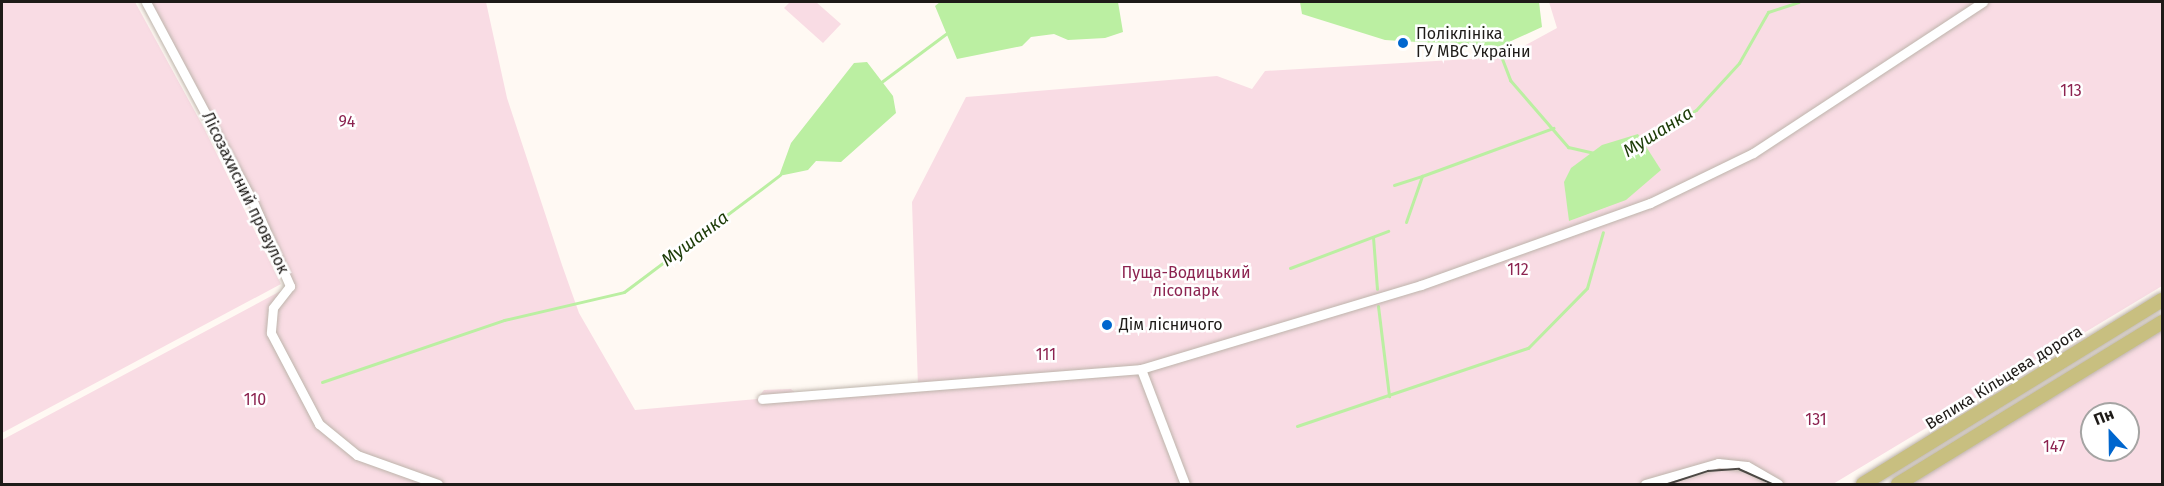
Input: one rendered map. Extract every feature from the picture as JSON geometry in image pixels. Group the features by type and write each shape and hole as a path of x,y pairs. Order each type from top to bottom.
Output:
{"main road":[{"name":"Велика Кільцева дорога","path":"1863,484 2163,300"},
{"path":"1898,484 2163,322"}],"street":[{"name":"Лісозахисний провулок","path":"146,2 254,204 290,286 273,308 271,333 319,424 357,455 438,484"},
{"path":"762,399 1141,369 1421,285 1650,203 1753,153 1983,2"},
{"path":"1141,369 1185,484"},
{"path":"1645,484 1718,463 1747,466 1778,484"}],"green space":[{"path":"2,2 135,2 204,128 281,284 2,433"},
{"path":"146,2 486,2 507,98 579,313 635,410 757,399 764,390 791,389 799,396 918,387 912,202 966,97 1217,76 1252,89 1265,71 1504,57 1557,28 1549,2 2162,2 2162,286 1833,484 2,484 2,440 290,286 254,204"},
{"path":"790,2 816,2 841,24 823,43 784,8"},
{"name":"147","path":"2162,322 2162,484 1898,484"}],"shaded area":[{"path":"940,2 1118,2 1123,32 1105,38 1068,40 1054,34 1031,37 1022,46 957,59 935,6"},
{"path":"1300,2 1539,2 1542,27 1498,47 1385,40 1302,14"},
{"path":"867,62 893,96 896,113 841,162 816,161 808,170 779,176 791,143 854,63"},
{"path":"1638,134 1661,170 1626,200 1569,221 1564,182 1571,168 1602,145"}],"waterway":[{"name":"Мушанка","path":"1641,143 1696,110 1739,63 1768,12 1798,2"},
{"name":"Мушанка","path":"880,83 947,33"},
{"name":"Мушанка","path":"1496,43 1510,80 1568,147 1594,153"},
{"path":"1406,222 1422,176 1553,128"},
{"name":"Мушанка","path":"322,382 504,320 624,292 780,175"},
{"path":"1394,185 1421,176"},
{"path":"1290,268 1388,231"},
{"path":"1297,426 1528,348 1587,288 1603,232"},
{"path":"1373,237 1377,289"},
{"path":"1378,306 1389,396"}],"tram line":[{"path":"1668,484 1708,471 1739,469 1772,484"}],"place":[{"name":"Поліклініка ГУ МВС України","path":"1403,43"},
{"name":"Дім лісничого","path":"1107,325"}],"park label":[{"name":"113","path":"2071,91"},
{"name":"94","path":"347,122"},
{"name":"112","path":"1518,270"},
{"name":"Пуща-Водицький лісопарк","path":"1186,282"},
{"name":"111","path":"1046,355"},
{"name":"110","path":"255,400"},
{"name":"131","path":"1816,420"}]}
